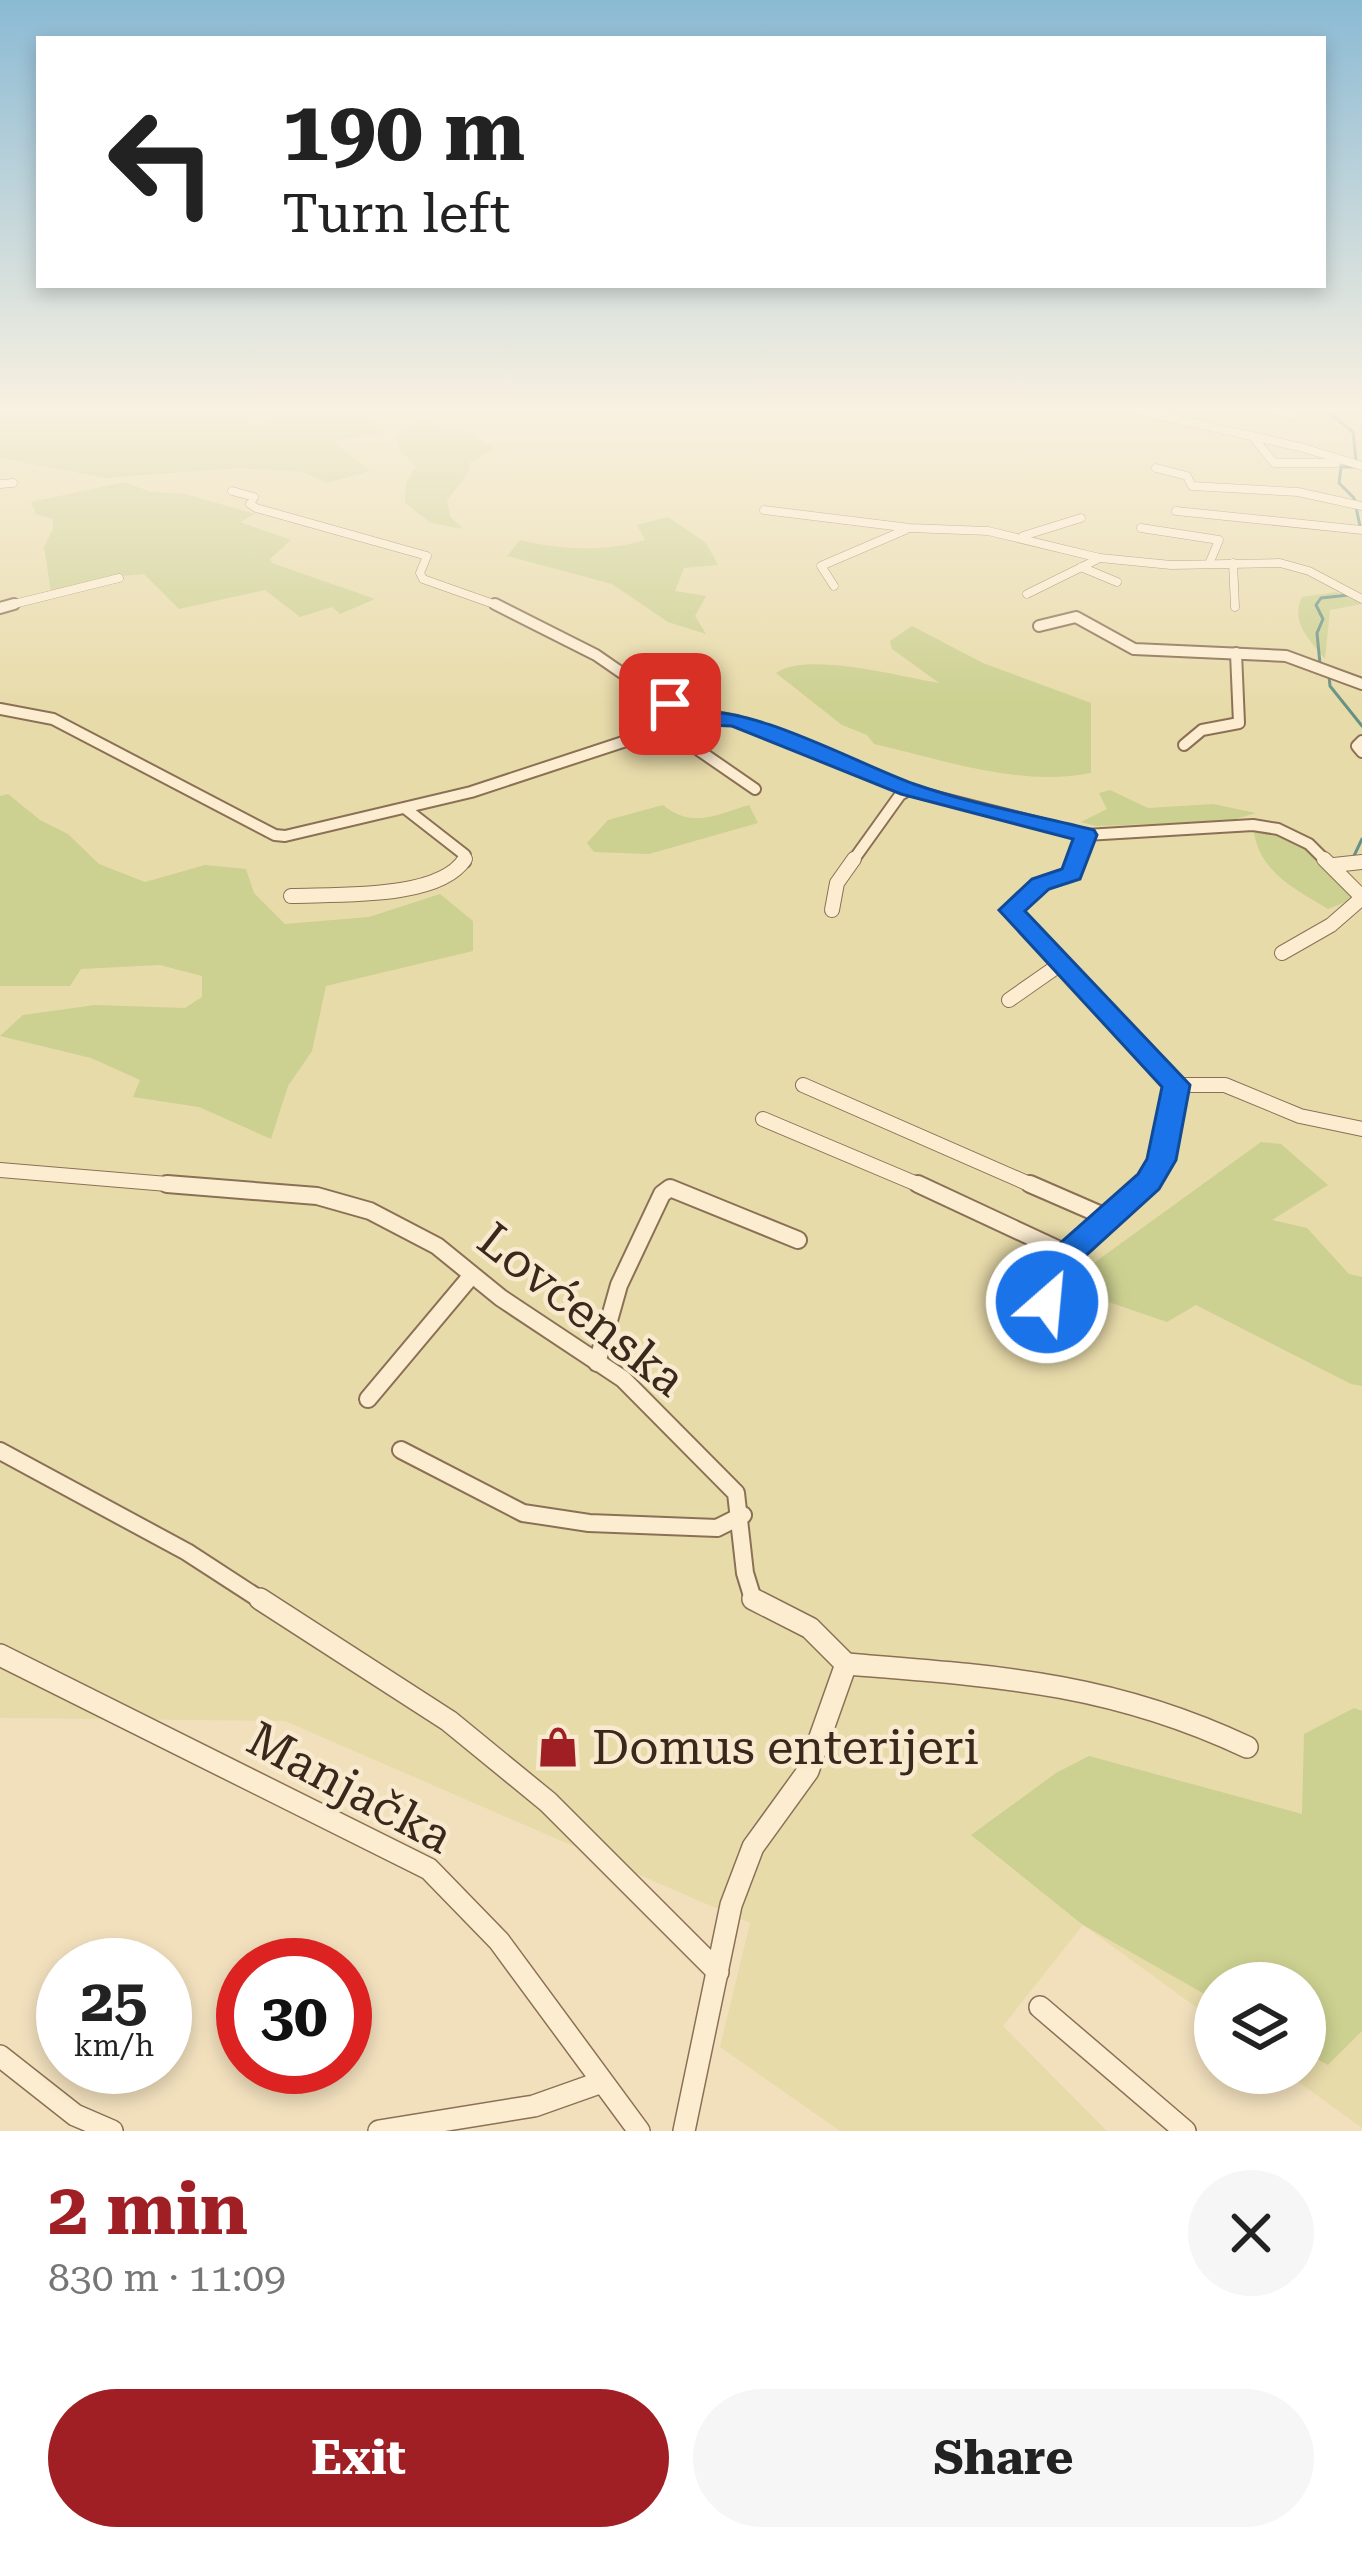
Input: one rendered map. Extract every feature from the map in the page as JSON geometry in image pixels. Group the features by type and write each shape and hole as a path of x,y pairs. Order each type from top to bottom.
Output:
{"street":[{"path":"254,506 427,556 420,573 423,579 494,602 581,644 690,720"},
{"path":"764,510 1017,537 1100,558 1292,566 1356,597"},
{"path":"1176,511 1359,530"},
{"path":"1017,537 1081,518"},
{"path":"834,586 821,566 910,528"},
{"path":"1141,528 1219,540 1209,564"},
{"path":"1027,594 1100,558"},
{"path":"1233,563 1234,607"},
{"path":"1081,567 1118,582"},
{"path":"0,608 119,578"},
{"path":"1039,626 1076,617 1134,649 1301,658 1324,674 1362,684"},
{"path":"1184,745 1208,728 1239,723 1236,653"},
{"path":"0,709 29,711 101,741 116,754 226,802 274,835 306,834 406,809 690,720 710,716 737,721 909,790 1086,835 1253,825 1296,836 1334,865 1362,898 1331,925 1282,952"},
{"path":"668,729 755,789"},
{"path":"1362,742 1357,746 1362,752"},
{"path":"832,910 837,883 909,790"},
{"path":"291,896 411,887 454,872 464,863 466,855 406,809"},
{"path":"1086,835 1072,874 1040,884 1012,910 1177,1085 1225,1085 1300,1116 1362,1129"},
{"path":"1334,865 1356,862"},
{"path":"1009,1000 1062,963"},
{"path":"803,1085 1106,1217"},
{"path":"1047,1302 1068,1254 1148,1181 1162,1160 1177,1085"},
{"path":"763,1119 867,1160 1068,1254"},
{"name":"Lovćenska","path":"0,1171 342,1202 437,1246 623,1379 726,1481 736,1493 742,1515 740,1558 753,1599 811,1628 846,1664"},
{"path":"597,1363 619,1285 662,1194 670,1188 798,1240"},
{"path":"368,1399 472,1275"},
{"path":"401,1450 524,1514 589,1523 717,1528 742,1515"},
{"path":"0,1451 187,1552 449,1721 548,1802 718,1972"},
{"name":"Manjačka","path":"0,1655 66,1682 271,1794 427,1867 451,1887 532,1986 598,2083 639,2131"},
{"path":"684,2131 731,1905 753,1847 808,1771 846,1664 1094,1692 1165,1710 1247,1747"},
{"path":"1040,2007 1185,2131"},
{"path":"0,2056 75,2115 112,2131"},
{"path":"379,2131 535,2106 598,2083"}],"shaded area":[{"path":"0,506 1362,506 1362,2128 1315,2094 1326,2094 1326,1962 1194,1962 1194,2006 1083,1925 1003,2026 1107,2131 840,2131 720,2047 750,1923 285,1721 0,1718"}],"green space":[{"path":"33,506 229,506 255,514 240,522 291,540 270,559 272,563 375,599 340,614 332,607 300,617 265,590 179,609 144,574 100,578 51,592 44,547 53,519 36,514"},
{"path":"409,506 448,506 450,516 463,529 431,523"},
{"path":"668,517 706,543 718,565 684,568 675,591 706,596 695,616 706,634 668,622 612,584 507,556 520,540 583,548 630,544 645,540 637,525"},
{"path":"1336,592 1362,604 1330,610 1325,659 1303,630 1299,606 1302,597"},
{"path":"912,626 983,663 1091,703 1091,773 1009,774 874,744 776,673 809,664 831,665 939,683 892,649 890,641"},
{"path":"1110,790 1148,808 1213,804 1256,813 1229,821 1096,826 1081,822 1107,809 1099,793"},
{"path":"8,794 40,820 68,834 99,864 145,882 205,865 246,869 254,893 285,924 369,917 440,894 473,921 473,951 326,986 312,1051 288,1086 271,1139 199,1107 133,1097 140,1080 91,1058 0,1036 23,1015 95,1005 185,1008 202,997 202,976 160,965 81,969 70,986 0,986 0,796"},
{"path":"663,805 694,818 749,805 758,823 649,854 594,852 587,843 608,820"},
{"path":"1253,825 1311,850 1333,870 1353,899 1328,909 1290,885 1261,854"},
{"path":"1261,1142 1281,1144 1328,1185 1272,1220 1307,1228 1349,1274 1362,1277 1362,1386 1196,1305 1167,1322 1062,1286"},
{"path":"1354,1708 1362,1711 1362,2031 1328,2065 1326,1962 1194,1962 1194,1988 1083,1925 971,1835 1056,1773 1089,1756 1302,1814 1304,1734"}],"waterway":[{"path":"1356,506 1360,526"},
{"path":"1320,664 1317,633 1323,619 1316,605 1321,598 1349,595"},
{"path":"1329,676 1330,686 1362,726"},
{"path":"1353,858 1362,839"}],"place":[{"name":"Domus enterijeri","path":"558,1747"}],"route":[{"path":"670,704 690,720 710,716 737,721 909,790 1086,835 1072,874 1040,884 1012,910 1177,1085 1162,1160 1148,1181 1068,1254 1047,1302"}]}
